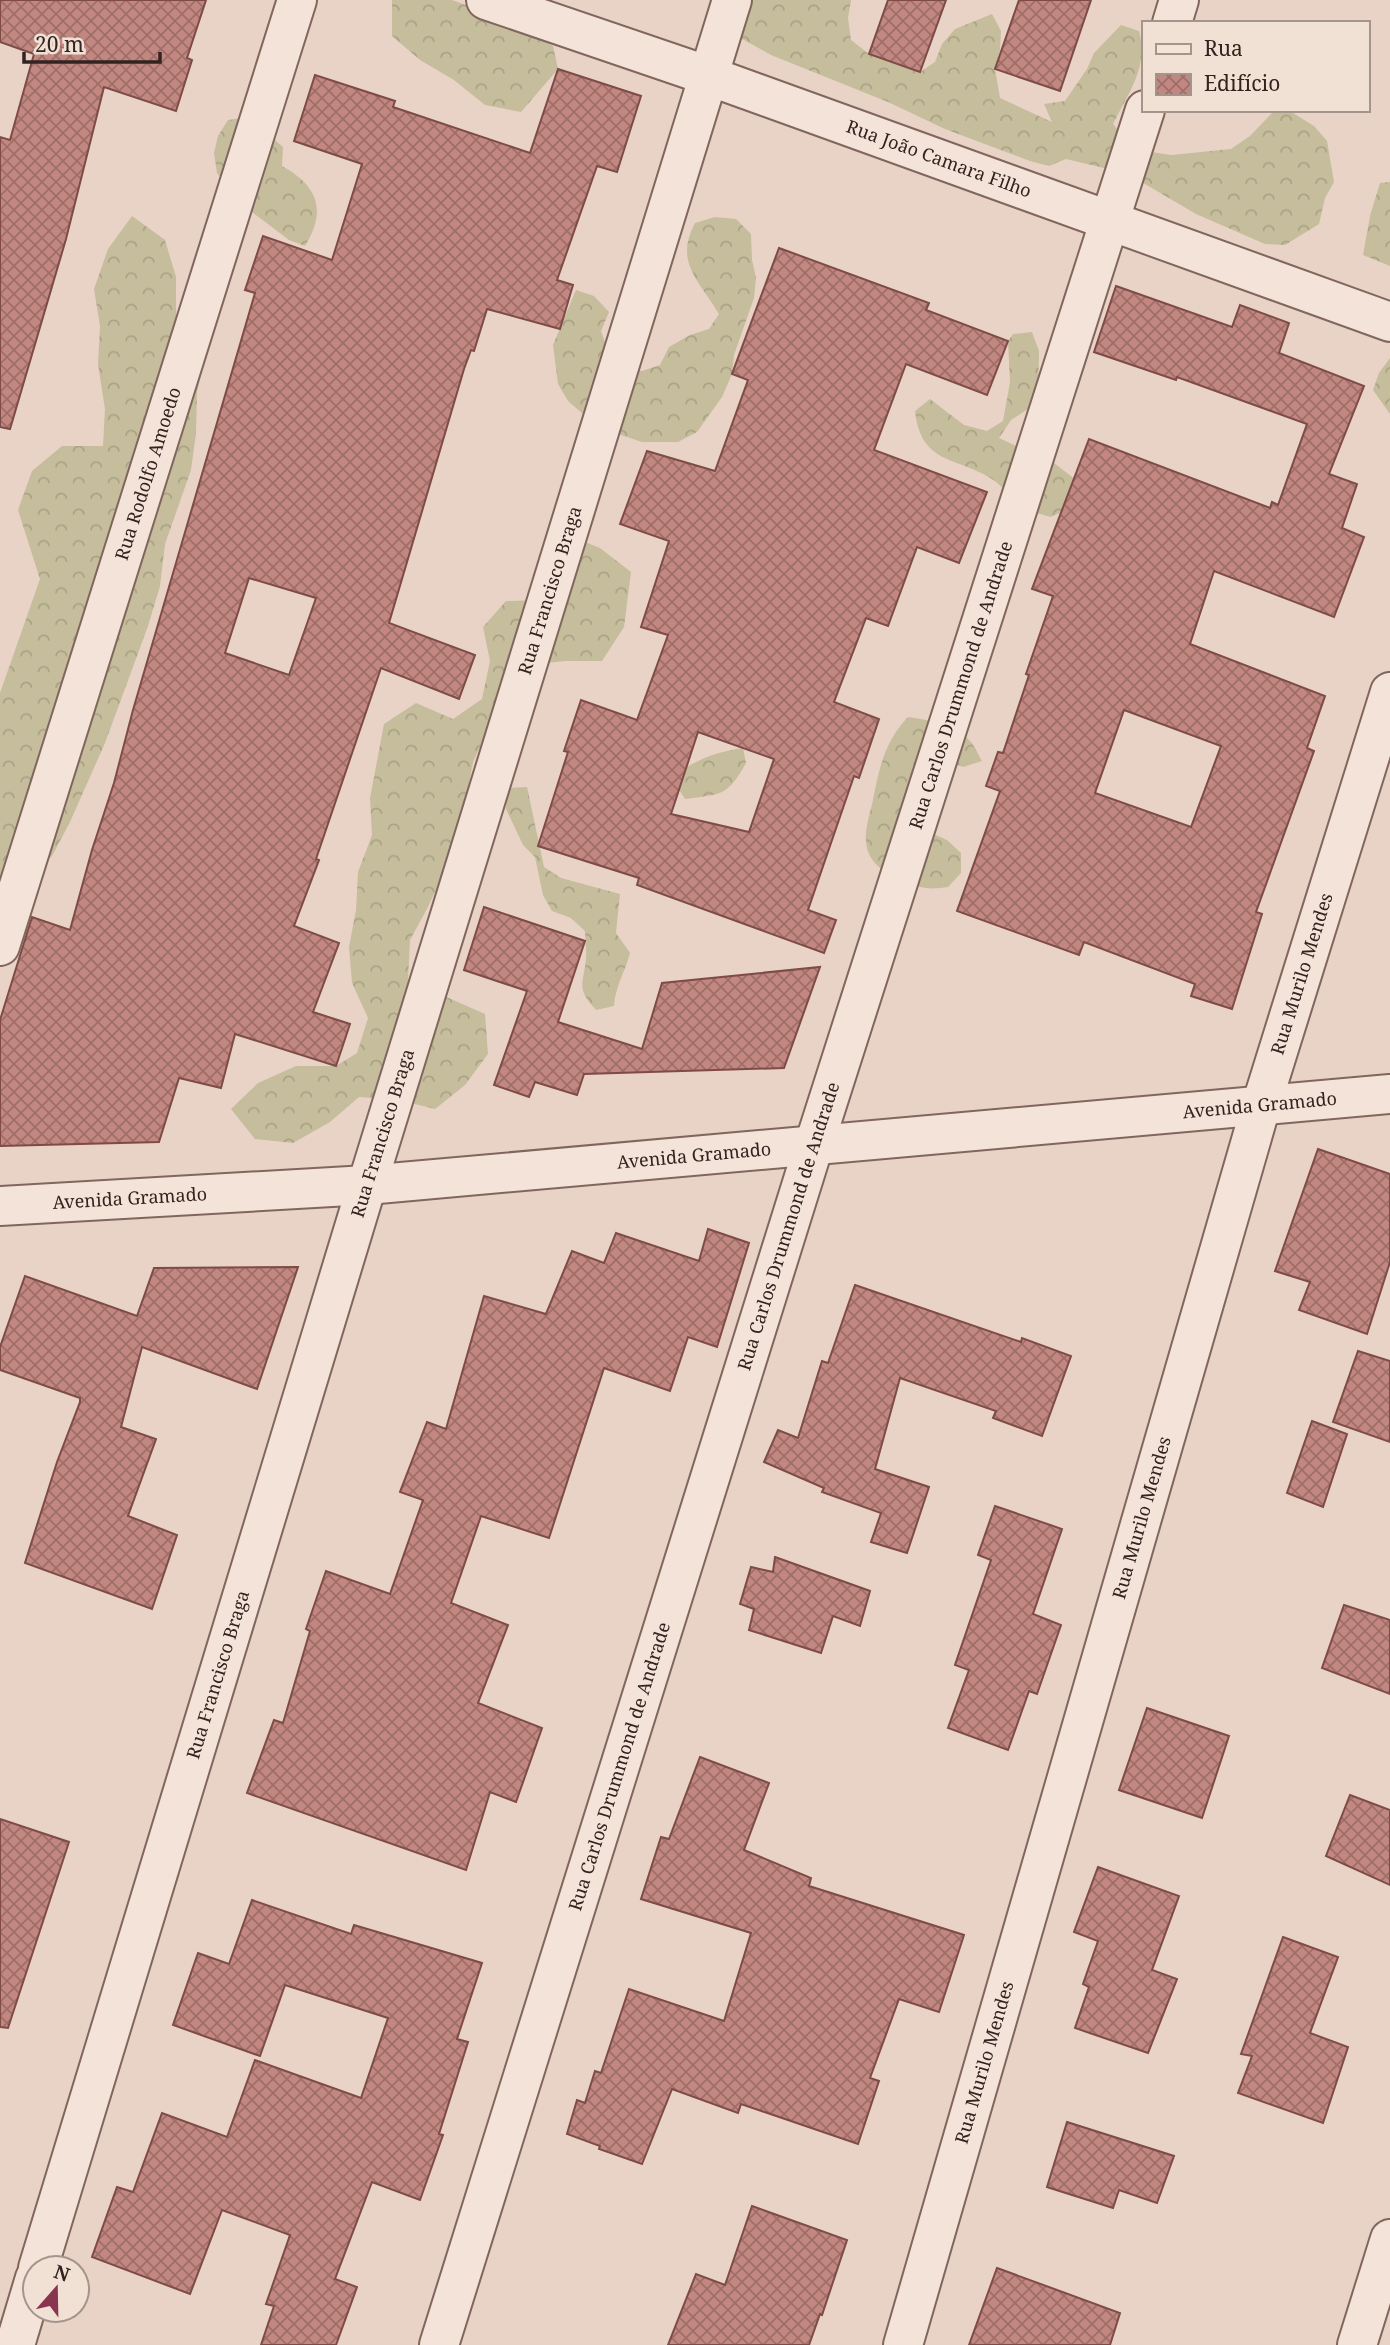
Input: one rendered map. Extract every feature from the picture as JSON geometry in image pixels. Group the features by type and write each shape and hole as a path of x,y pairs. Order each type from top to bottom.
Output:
{"street":[{"name":"Rua Rodolfo Amoedo","path":"0,946 297,0"},
{"name":"Rua João Camara Filho","path":"486,0 709,76 1110,223 1390,321"},
{"name":"Rua Francisco Braga","path":"42,2254 367,1185 732,0"},
{"path":"1173,21 1179,0"},
{"name":"Rua Carlos Drummond de Andrade","path":"439,2345 814,1145 1144,112"},
{"name":"Rua Murilo Mendes","path":"903,2345 1261,1106 1390,692"},
{"name":"Avenida Gramado","path":"0,1206 367,1185 1390,1094"},
{"path":"1357,2345 1390,2239"},
{"path":"15,2345 21,2324"}],"green space":[{"path":"392,0 452,0 516,23 553,46 558,69 521,112 485,105 454,80 420,60 392,36"},
{"path":"729,0 851,0 848,18 851,40 869,54 920,72 935,62 942,44 955,29 992,14 1001,31 995,69 1000,98 1052,122 1044,104 1065,101 1087,69 1094,53 1121,25 1139,31 1141,44 1139,68 1113,124 1125,139 1145,151 1171,155 1231,149 1250,136 1273,112 1291,112 1314,126 1327,141 1334,182 1325,198 1319,224 1285,245 1265,244 1196,214 1140,181 1104,168 1066,159 1049,166 1030,161 945,129 888,102 771,55 735,35"},
{"path":"248,117 283,147 282,166 304,182 315,200 316,221 305,246 289,240 240,203 217,173 214,153 218,136 228,120"},
{"path":"1390,182 1390,266 1363,255 1370,216 1380,183"},
{"path":"132,216 165,240 176,277 176,316 192,316 206,353 197,392 196,433 191,470 165,544 160,586 148,626 105,743 70,822 52,856 21,882 0,890 0,693 40,579 18,510 32,471 62,446 103,446 105,409 98,364 100,326 94,289 108,249"},
{"path":"715,217 736,219 751,234 756,278 754,298 734,355 732,374 722,397 697,432 678,442 642,442 621,435 583,414 568,401 558,384 553,345 576,290 594,296 609,312 601,331 608,351 622,370 642,371 660,365 669,347 690,335 709,329 719,314 692,271 687,249 695,223"},
{"path":"1032,332 1039,351 1038,393 1028,409 1011,420 999,438 1054,463 1089,490 1068,509 1051,517 1024,507 992,479 942,457 933,450 919,428 915,411 930,399 964,425 987,431 1003,421 1010,382 1008,341 1013,334"},
{"path":"1390,358 1390,414 1373,390 1379,373"},
{"path":"562,533 600,548 631,572 624,627 602,661 529,665 505,691 473,762 459,839 410,940 408,980 485,1014 488,1054 465,1085 435,1109 399,1100 359,1097 330,1122 293,1143 255,1139 231,1109 258,1083 296,1066 336,1066 357,1053 368,1018 352,983 349,947 356,910 358,872 372,835 370,798 384,724 416,703 453,719 482,699 490,661 483,627 506,601 543,600 537,563"},
{"path":"908,717 950,727 964,735 982,761 963,767 929,753 913,765 908,823 947,840 961,853 961,873 948,887 926,888 899,880 875,863 867,848 866,830 881,766 888,745"},
{"path":"743,748 746,763 734,782 722,792 685,799 672,779 705,758"},
{"path":"527,787 544,867 561,878 620,894 616,933 630,953 616,992 614,1006 596,1010 586,997 582,986 586,956 585,931 571,918 552,911 543,895 535,857 523,845 506,809 507,788"}],"building":[{"path":"0,0 206,0 187,58 192,60 176,111 104,87 66,239 10,429 0,427 0,137 10,140 34,54 0,42"},
{"path":"888,0 946,0 920,72 869,54"},
{"path":"1019,0 1091,0 1060,91 995,69"},
{"path":"558,69 641,96 617,172 597,166 557,280 573,285 560,329 487,309 474,351 471,350 464,369 389,623 475,655 459,699 381,668 316,859 319,860 294,926 339,943 313,1012 350,1024 336,1066 235,1034 221,1088 179,1078 159,1142 0,1146 0,1020 32,917 70,930 255,293 245,290 263,236 332,260 362,164 294,141 315,75 395,101 393,107 530,153","holes":["249,578 316,598 289,675 225,653"]},
{"path":"779,248 929,303 926,310 1008,341 987,395 906,364 874,450 987,492 959,563 917,547 888,626 866,618 834,702 879,719 859,778 854,776 808,910 836,920 824,953 637,885 639,878 538,846 568,752 564,751 581,700 637,720 668,635 641,627 669,541 620,524 647,451 715,471 748,380 732,374","holes":["698,732 774,759 749,832 671,814"]},
{"path":"1116,286 1232,327 1240,305 1289,323 1279,353 1364,386 1329,474 1357,484 1342,528 1364,537 1334,617 1214,571 1190,644 1325,696 1307,748 1314,751 1256,912 1262,914 1232,1009 1191,996 1195,984 1084,942 1079,955 957,911 1000,791 986,786 998,752 1003,753 1053,596 1032,589 1089,439 1270,508 1272,502 1278,505 1307,424 1177,377 1176,380 1094,352","holes":["1124,710 1221,746 1191,827 1095,793"]},
{"path":"484,907 585,941 558,1022 642,1049 662,983 820,967 784,1068 584,1074 577,1095 535,1082 529,1097 494,1085 527,991 464,970"},
{"path":"1318,1149 1390,1174 1390,1262 1367,1334 1299,1310 1310,1282 1275,1271"},
{"path":"708,1229 749,1243 717,1347 688,1337 670,1391 604,1368 549,1538 481,1516 451,1603 508,1625 478,1703 542,1728 516,1802 490,1792 466,1870 247,1793 274,1720 283,1723 310,1631 306,1629 326,1571 390,1594 423,1500 400,1492 427,1422 446,1429 484,1296 546,1314 572,1251 604,1263 616,1233 699,1261"},
{"path":"298,1267 257,1389 142,1347 121,1427 156,1439 128,1516 177,1535 152,1609 25,1563 80,1398 0,1370 0,1347 25,1276 137,1316 154,1268"},
{"path":"855,1285 1021,1342 1022,1338 1071,1356 1042,1436 993,1418 996,1411 900,1378 875,1469 929,1487 907,1553 871,1542 881,1513 822,1492 824,1488 764,1462 778,1430 798,1438 822,1361 828,1363"},
{"path":"1358,1351 1390,1361 1390,1442 1333,1422"},
{"path":"1312,1421 1347,1434 1323,1507 1287,1493"},
{"path":"995,1506 1062,1529 1033,1614 1061,1625 1037,1694 1029,1691 1008,1750 948,1728 969,1670 955,1665 991,1560 978,1555"},
{"path":"775,1557 870,1591 860,1626 833,1616 821,1653 749,1630 754,1609 740,1604 751,1567 773,1572"},
{"path":"1344,1605 1390,1620 1390,1694 1322,1668"},
{"path":"1147,1708 1229,1736 1202,1818 1119,1790"},
{"path":"700,1757 769,1783 744,1850 811,1878 809,1886 964,1935 939,2012 899,1999 870,2078 879,2081 858,2144 741,2104 738,2113 672,2089 642,2164 567,2134 577,2100 585,2103 595,2071 601,2073 629,1989 724,2021 751,1933 641,1899 661,1837 669,1839"},
{"path":"1350,1795 1390,1810 1390,1885 1326,1856"},
{"path":"0,1819 69,1842 8,2028 0,2027"},
{"path":"1098,1867 1179,1896 1152,1970 1177,1979 1148,2053 1075,2028 1089,1987 1083,1984 1098,1941 1074,1932"},
{"path":"252,1900 351,1934 354,1925 482,1963 457,2039 468,2042 439,2134 443,2135 420,2200 372,2182 335,2279 357,2287 336,2345 261,2345 274,2306 266,2304 290,2235 222,2210 190,2294 92,2257 117,2187 133,2192 162,2113 227,2137 255,2060 361,2098 388,2018 285,1985 260,2056 173,2025 198,1953 229,1964"},
{"path":"1283,1937 1338,1957 1310,2033 1348,2047 1323,2123 1238,2093 1252,2056 1241,2054"},
{"path":"1067,2122 1174,2156 1157,2203 1119,2190 1113,2208 1047,2187"},
{"path":"752,2206 847,2240 809,2345 668,2345 696,2274 725,2285"},
{"path":"997,2268 1120,2313 1110,2345 969,2345"}]}
